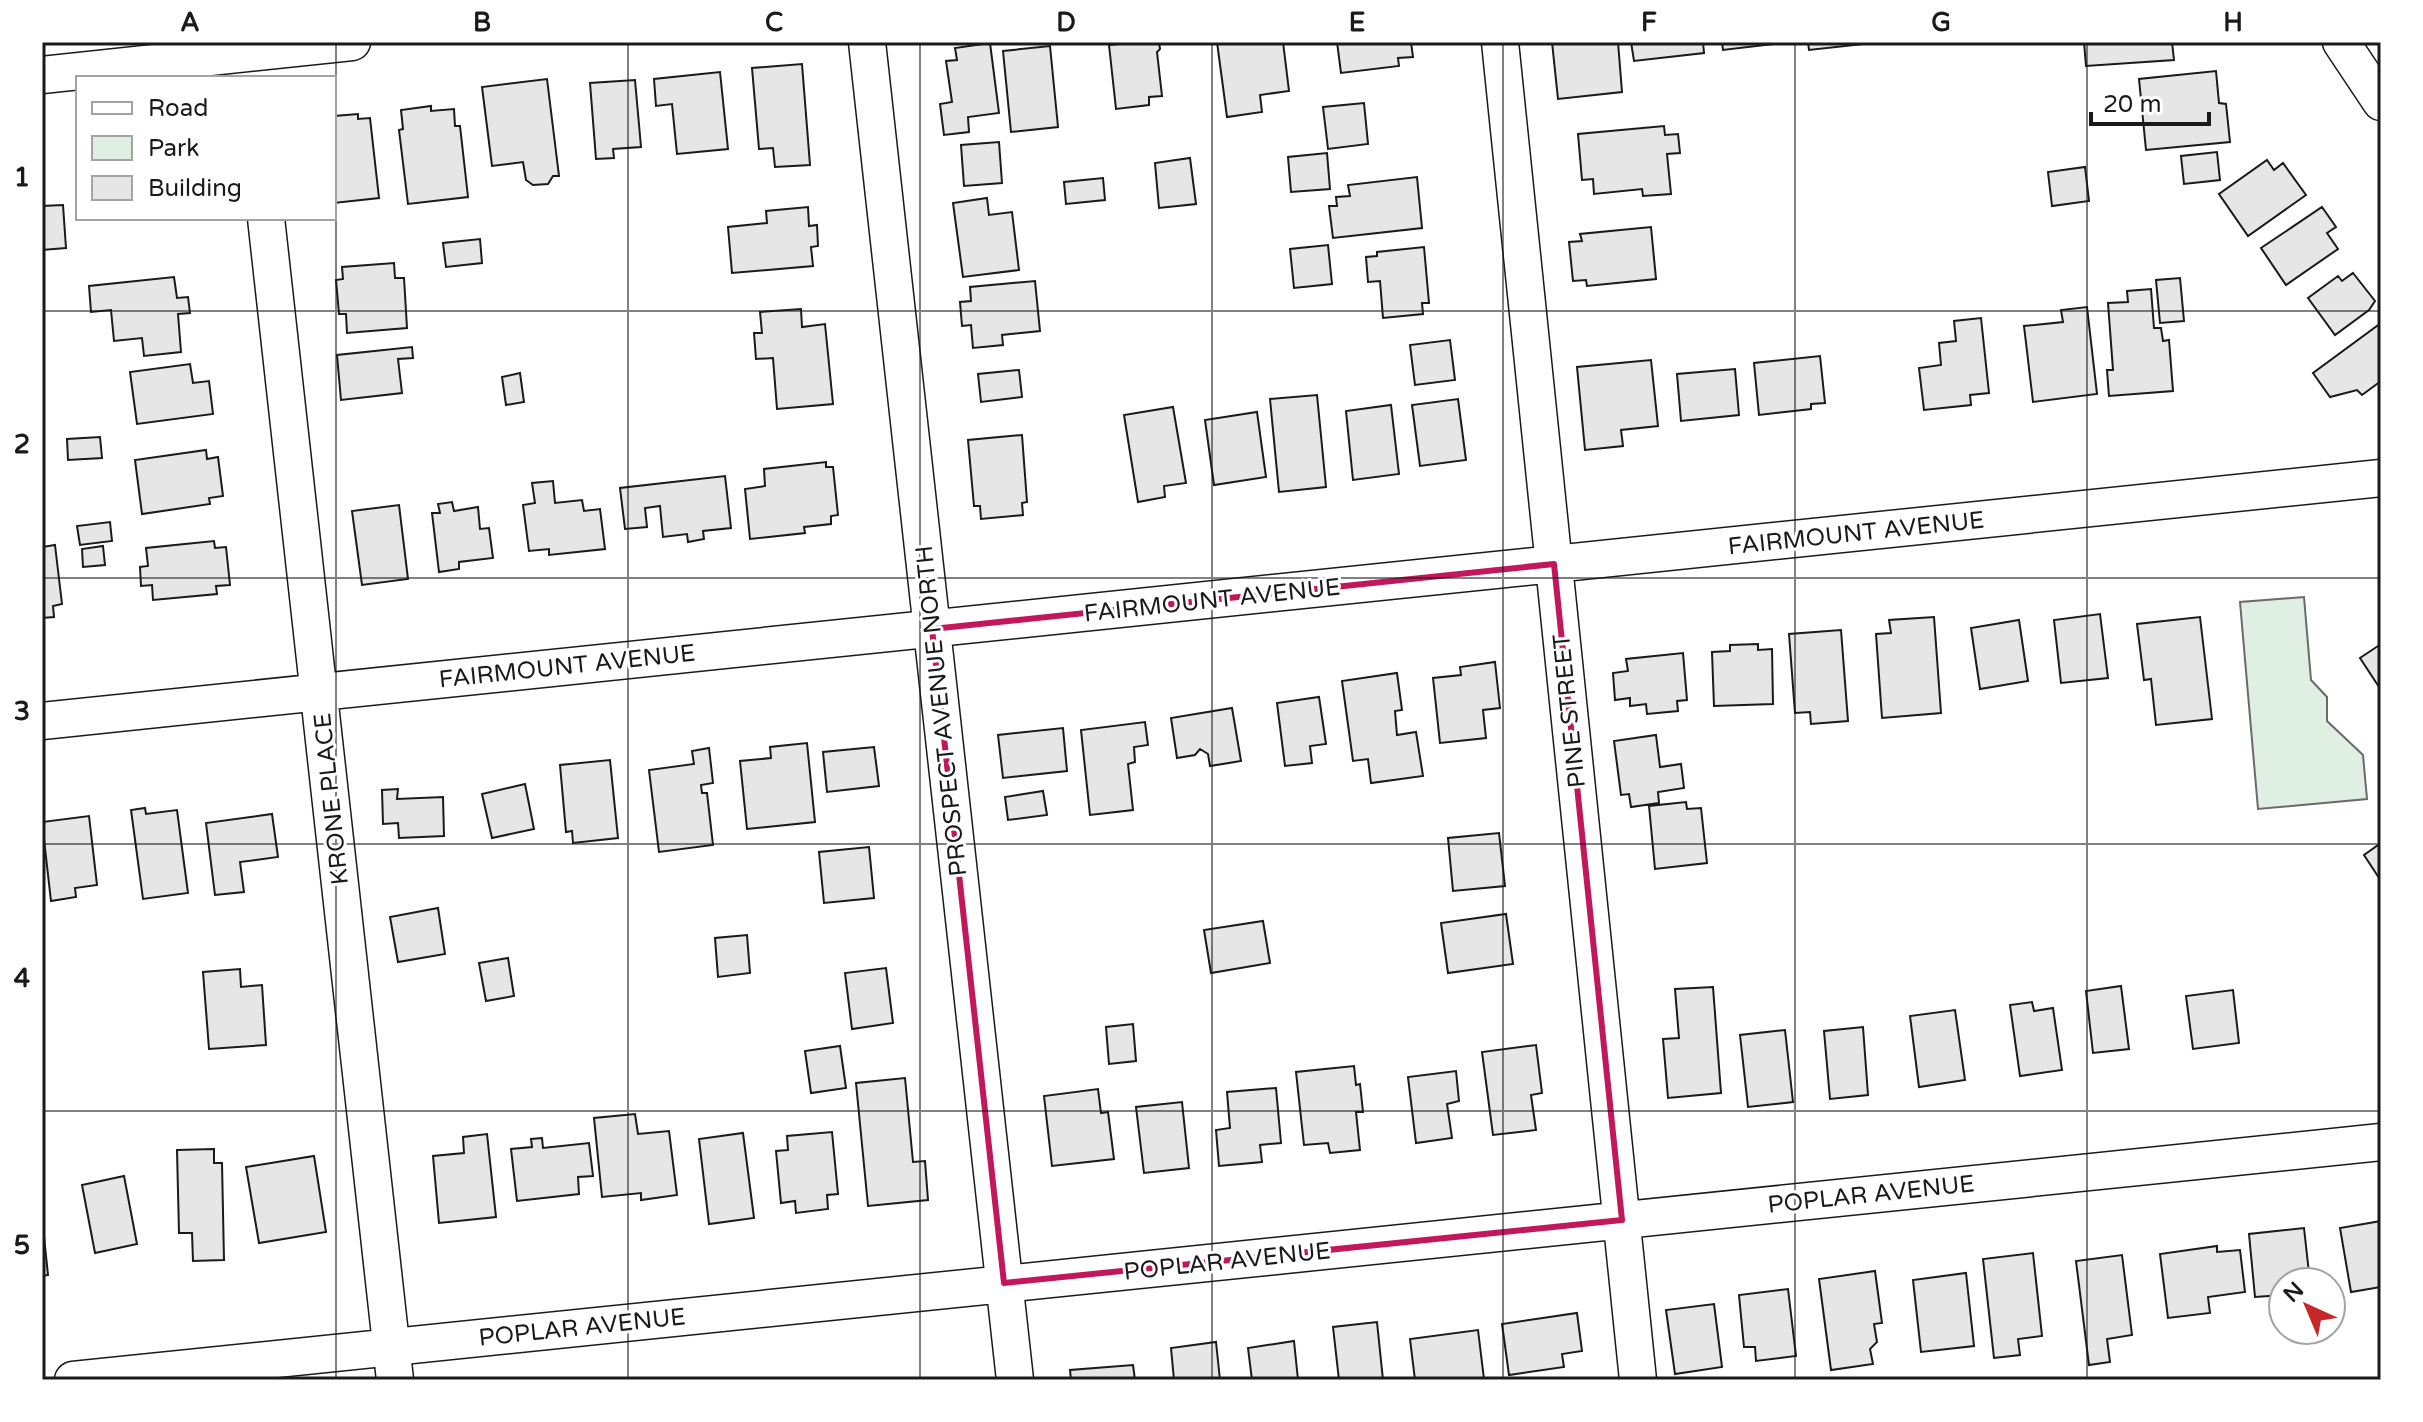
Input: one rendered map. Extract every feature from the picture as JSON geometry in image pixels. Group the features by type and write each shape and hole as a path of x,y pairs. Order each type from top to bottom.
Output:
{"street":[{"path":"42,75 248,58 352,42"},
{"name":"PROSPECT AVENUE NORTH","path":"867,42 1015,1380"},
{"name":"PINE STREET","path":"1500,42 1638,1380"},
{"path":"2341,42 2381,102"},
{"name":"KRONE PLACE","path":"266,220 394,1364"},
{"name":"FAIRMOUNT AVENUE","path":"42,721 2381,478"},
{"name":"POPLAR AVENUE","path":"73,1380 394,1364 1004,1283 2381,1142"}],"highlighted area":[{"path":"1554,564 1622,1220 1004,1283 932,629"}],"green space":[{"path":"2304,597 2311,680 2327,697 2327,721 2363,755 2367,799 2258,809 2240,602"}],"building":[{"path":"1159,42 1157,52 1162,96 1149,97 1149,105 1116,109 1109,45"},
{"path":"1217,42 1283,42 1289,91 1260,95 1262,112 1227,117"},
{"path":"1337,42 1411,42 1413,57 1398,58 1399,66 1341,73"},
{"path":"1552,42 1618,42 1622,92 1558,99"},
{"path":"1631,42 1703,42 1704,53 1634,61"},
{"path":"1722,42 1790,42 1723,50"},
{"path":"1808,42 1882,42 1809,50"},
{"path":"2084,42 2172,42 2174,60 2086,66"},
{"path":"990,43 999,113 968,117 969,132 944,135 940,104 952,102 946,61 957,60 955,48"},
{"path":"1050,46 1058,127 1011,132 1003,51"},
{"path":"802,64 810,165 775,167 773,148 759,149 752,68"},
{"path":"2216,71 2219,103 2226,104 2230,142 2146,150 2139,79"},
{"path":"720,72 728,149 677,154 672,104 656,106 654,79"},
{"path":"547,79 559,176 553,176 548,184 533,185 526,180 523,162 492,166 482,87"},
{"path":"635,80 641,147 613,149 614,158 596,159 590,83"},
{"path":"1364,103 1368,144 1328,149 1323,107"},
{"path":"431,106 431,111 454,109 455,126 460,126 468,197 408,204 399,130 403,129 401,110"},
{"path":"358,114 358,119 370,118 379,198 336,203 336,116"},
{"path":"1664,126 1665,135 1678,134 1680,153 1667,154 1671,194 1643,196 1642,189 1594,194 1593,179 1582,180 1578,134"},
{"path":"999,142 1002,183 964,186 961,145"},
{"path":"2217,152 2220,180 2184,184 2181,156"},
{"path":"1327,153 1330,189 1291,192 1288,157"},
{"path":"1190,158 1196,204 1159,208 1155,163"},
{"path":"2267,160 2274,170 2283,163 2306,195 2248,236 2219,194"},
{"path":"2085,167 2089,201 2052,206 2048,172"},
{"path":"1417,177 1422,228 1333,238 1329,206 1337,206 1336,197 1350,196 1348,185"},
{"path":"1103,178 1105,200 1066,204 1064,182"},
{"path":"987,198 989,215 1012,212 1019,270 963,277 953,203"},
{"path":"63,205 66,248 42,250 42,206"},
{"path":"808,207 809,226 817,225 818,246 811,247 813,266 732,273 728,227 767,223 766,211"},
{"path":"2322,207 2336,227 2327,233 2338,249 2286,285 2261,248"},
{"path":"1651,227 1656,279 1587,286 1586,280 1573,281 1569,242 1582,241 1580,234"},
{"path":"480,239 482,263 446,267 443,243"},
{"path":"1328,245 1332,284 1294,288 1290,249"},
{"path":"1424,247 1429,303 1422,303 1423,314 1383,318 1380,281 1368,282 1366,257 1377,256 1377,252"},
{"path":"394,263 395,278 404,278 407,328 347,333 346,314 339,314 336,280 343,279 342,267"},
{"path":"2353,273 2375,301 2369,310 2335,335 2308,298 2338,276 2342,281"},
{"path":"174,277 177,298 188,297 190,313 178,314 181,352 144,356 142,338 114,341 111,310 91,312 89,286"},
{"path":"2180,278 2184,321 2160,323 2156,280"},
{"path":"1035,281 1040,331 1002,335 1003,345 973,348 971,325 962,326 960,302 971,301 970,287"},
{"path":"2151,289 2154,328 2161,328 2163,341 2169,340 2173,391 2109,396 2107,370 2113,370 2108,303 2128,302 2127,291"},
{"path":"2087,307 2097,394 2033,402 2024,326 2063,322 2061,310"},
{"path":"801,309 802,327 825,324 833,404 777,409 773,358 756,359 754,333 762,333 760,312"},
{"path":"1981,318 1989,393 1970,395 1971,405 1924,410 1919,368 1941,365 1939,343 1956,341 1954,321"},
{"path":"2381,323 2381,381 2362,395 2357,390 2330,397 2313,373"},
{"path":"1450,340 1455,380 1415,385 1410,345"},
{"path":"412,347 413,358 398,359 402,393 341,400 337,355"},
{"path":"1820,356 1825,403 1811,404 1811,409 1759,415 1754,363"},
{"path":"1651,360 1658,426 1621,430 1623,446 1585,450 1577,367"},
{"path":"190,364 193,383 209,381 213,414 137,424 130,372"},
{"path":"1735,369 1739,415 1681,421 1677,374"},
{"path":"1019,370 1022,397 981,402 978,374"},
{"path":"520,373 524,402 506,405 502,377"},
{"path":"1317,395 1326,487 1279,492 1270,399"},
{"path":"1458,399 1466,460 1420,466 1412,405"},
{"path":"1391,405 1399,474 1353,480 1346,411"},
{"path":"1173,407 1186,483 1164,486 1165,497 1138,502 1124,415"},
{"path":"1257,412 1266,477 1214,485 1205,420"},
{"path":"1022,435 1027,502 1022,503 1023,515 981,519 980,506 974,506 968,440"},
{"path":"100,437 102,458 68,460 67,439"},
{"path":"206,450 207,459 218,457 223,496 209,498 210,504 142,514 135,460"},
{"path":"826,462 826,467 833,467 838,515 831,516 831,524 804,527 805,533 750,539 745,489 765,486 764,469"},
{"path":"725,476 731,528 703,531 704,539 688,542 687,534 663,537 660,506 645,508 647,527 625,529 620,488"},
{"path":"553,481 555,503 582,500 584,511 600,509 605,549 549,555 549,549 529,551 523,505 535,503 532,483"},
{"path":"452,502 454,511 478,507 480,529 489,528 493,558 459,562 459,569 439,572 432,513 440,513 438,504"},
{"path":"399,505 408,579 362,585 352,511"},
{"path":"110,522 112,541 80,545 77,526"},
{"path":"214,541 215,548 226,547 230,585 216,586 217,594 153,600 152,585 141,586 140,567 148,566 146,548"},
{"path":"55,545 62,604 53,606 54,617 42,618 42,547"},
{"path":"103,546 105,565 83,567 82,549"},
{"path":"2100,614 2108,678 2061,683 2054,620"},
{"path":"1934,617 1941,713 1882,718 1876,634 1891,633 1889,620"},
{"path":"2200,617 2212,719 2156,725 2151,679 2144,680 2137,624"},
{"path":"2019,620 2028,681 1980,689 1971,628"},
{"path":"1841,630 1848,721 1811,724 1810,712 1795,713 1789,634"},
{"path":"1758,644 1758,650 1772,649 1773,704 1714,706 1712,652 1730,651 1730,645"},
{"path":"2381,644 2381,690 2360,658"},
{"path":"1683,653 1687,700 1677,701 1678,711 1647,714 1646,704 1630,706 1630,698 1615,700 1613,673 1628,671 1626,659"},
{"path":"1495,662 1500,708 1483,710 1486,738 1440,743 1433,678 1461,675 1460,667"},
{"path":"1397,673 1402,710 1395,711 1397,735 1416,732 1423,776 1371,783 1368,759 1353,761 1342,681"},
{"path":"1319,697 1326,744 1310,746 1312,763 1285,766 1277,703"},
{"path":"1232,708 1241,761 1210,766 1208,754 1200,749 1195,755 1177,758 1171,718"},
{"path":"1145,722 1148,745 1134,747 1135,762 1128,764 1133,810 1090,815 1081,730"},
{"path":"1063,728 1067,771 1003,778 998,735"},
{"path":"1656,735 1660,767 1681,764 1684,788 1658,792 1659,803 1631,807 1629,794 1621,795 1614,741"},
{"path":"807,743 815,822 747,829 740,761 771,758 770,747"},
{"path":"874,747 879,786 827,792 823,752"},
{"path":"709,748 713,783 701,785 702,793 707,793 713,845 659,852 649,770 694,764 692,751"},
{"path":"610,760 618,838 573,843 572,831 566,832 560,765"},
{"path":"525,784 534,829 492,838 482,794"},
{"path":"398,789 397,799 443,797 444,836 399,838 398,823 383,824 382,790"},
{"path":"1043,791 1047,815 1008,820 1005,797"},
{"path":"1686,802 1687,809 1701,808 1707,863 1655,869 1649,806"},
{"path":"145,808 146,814 177,810 188,893 143,899 131,810"},
{"path":"272,814 278,857 240,862 244,892 215,895 206,823"},
{"path":"89,816 97,885 75,888 76,897 51,901 42,822"},
{"path":"1499,833 1505,886 1453,891 1448,838"},
{"path":"2381,843 2381,881 2364,855"},
{"path":"869,847 874,898 824,903 819,852"},
{"path":"438,908 445,954 398,962 390,917"},
{"path":"1506,914 1513,964 1448,973 1441,923"},
{"path":"1263,921 1270,963 1211,973 1204,930"},
{"path":"747,935 750,973 718,977 715,938"},
{"path":"508,958 514,996 486,1001 479,963"},
{"path":"886,968 893,1023 852,1029 845,973"},
{"path":"240,969 241,987 262,985 266,1045 209,1049 203,972"},
{"path":"2121,986 2129,1049 2093,1053 2086,991"},
{"path":"1713,987 1721,1093 1668,1098 1663,1039 1679,1038 1675,989"},
{"path":"2233,990 2239,1043 2193,1049 2186,996"},
{"path":"2032,1002 2034,1011 2053,1008 2062,1070 2020,1076 2010,1005"},
{"path":"1955,1010 1965,1080 1919,1087 1910,1016"},
{"path":"1133,1024 1136,1061 1109,1064 1106,1027"},
{"path":"1863,1027 1868,1095 1830,1099 1824,1031"},
{"path":"1785,1030 1793,1102 1748,1107 1740,1035"},
{"path":"1536,1045 1542,1093 1531,1095 1536,1130 1493,1135 1482,1052"},
{"path":"840,1046 846,1088 811,1093 805,1051"},
{"path":"1354,1066 1356,1085 1360,1084 1363,1112 1356,1112 1360,1150 1330,1153 1328,1143 1304,1145 1296,1072"},
{"path":"1456,1071 1459,1101 1447,1104 1452,1138 1416,1143 1408,1077"},
{"path":"905,1078 913,1162 925,1161 928,1200 868,1206 856,1083"},
{"path":"1276,1088 1281,1143 1260,1145 1262,1162 1219,1166 1216,1130 1230,1128 1227,1092"},
{"path":"1098,1089 1101,1113 1108,1112 1114,1159 1052,1166 1044,1096"},
{"path":"1182,1102 1189,1168 1144,1173 1136,1107"},
{"path":"635,1114 638,1134 669,1131 677,1195 641,1200 641,1193 602,1197 594,1118"},
{"path":"832,1132 838,1194 827,1195 828,1209 796,1213 795,1201 781,1203 776,1151 788,1150 787,1136"},
{"path":"743,1133 754,1218 709,1224 699,1139"},
{"path":"487,1134 496,1217 439,1223 433,1156 464,1153 463,1137"},
{"path":"542,1138 543,1148 589,1143 593,1176 578,1177 579,1194 517,1201 511,1149 532,1147 531,1139"},
{"path":"214,1149 214,1163 222,1163 224,1260 193,1261 192,1233 179,1233 177,1150"},
{"path":"314,1156 326,1232 259,1243 246,1167"},
{"path":"124,1176 137,1244 95,1253 82,1185"},
{"path":"42,1217 48,1275 42,1276"},
{"path":"2381,1221 2381,1287 2351,1292 2340,1228"},
{"path":"2304,1228 2308,1266 2267,1266 2267,1296 2255,1297 2249,1234"},
{"path":"2217,1246 2217,1252 2240,1250 2245,1292 2208,1297 2210,1313 2168,1318 2160,1254"},
{"path":"2033,1253 2042,1336 2018,1339 2020,1355 1994,1358 1983,1259"},
{"path":"2122,1255 2132,1335 2107,1339 2110,1362 2089,1365 2076,1261"},
{"path":"1875,1271 1882,1323 1874,1324 1877,1342 1870,1349 1873,1364 1831,1370 1819,1279"},
{"path":"1966,1273 1974,1346 1921,1352 1913,1280"},
{"path":"1788,1289 1796,1356 1756,1361 1755,1347 1744,1347 1739,1295"},
{"path":"1714,1304 1722,1367 1675,1374 1666,1310"},
{"path":"1577,1313 1582,1351 1562,1354 1564,1367 1509,1375 1502,1324"},
{"path":"1377,1322 1383,1380 1339,1380 1333,1327"},
{"path":"1478,1330 1484,1379 1490,1380 1415,1380 1410,1339"},
{"path":"1294,1341 1298,1380 1252,1380 1248,1348"},
{"path":"1216,1342 1220,1380 1174,1380 1171,1348"},
{"path":"1133,1365 1135,1380 1071,1380 1070,1370"}]}
